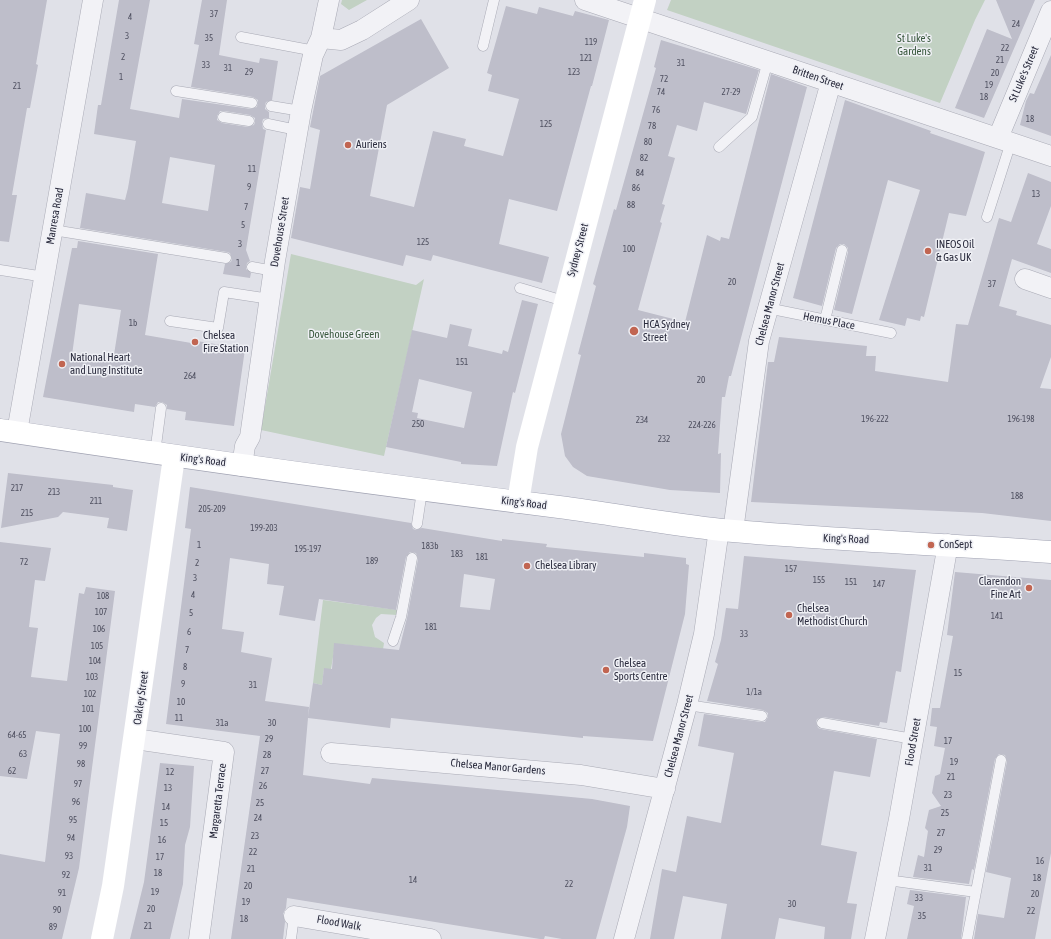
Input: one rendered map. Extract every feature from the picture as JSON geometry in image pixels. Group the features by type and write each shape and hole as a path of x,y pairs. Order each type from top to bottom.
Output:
{"main road":[{"name":"Sydney Street","path":"518,502 527,448 564,301 642,9"},
{"name":"King's Road","path":"8,431 164,455 422,491 518,502 726,530 800,537 948,544 1051,552"},
{"name":"Oakley Street","path":"102,939 113,886 135,739 164,455"}],"street":[{"name":"Manresa Road","path":"8,431 45,277 93,0"},
{"name":"Dovehouse Street","path":"242,466 245,446 250,437 274,270 299,120 329,0"},
{"path":"318,44 341,40 362,30 409,0"},
{"name":"Britten Street","path":"585,0 642,9 768,61 1051,156"},
{"name":"St Luke's Street","path":"1004,140 1051,11"},
{"name":"Chelsea Manor Street","path":"624,939 688,705 726,530 759,341 831,82"},
{"path":"1024,279 1051,288"},
{"name":"Flood Street","path":"875,939 948,544"},
{"name":"Margaretta Terrace","path":"135,739 224,752 199,939"},
{"name":"Chelsea Manor Gardens","path":"331,753 581,775 665,789"},
{"name":"Flood Walk","path":"294,916 431,939"}],"lane":[{"path":"483,46 494,0"},
{"path":"241,37 318,44"},
{"path":"719,148 752,117 768,61"},
{"path":"176,91 252,103"},
{"path":"270,106 299,120"},
{"path":"223,116 249,121"},
{"path":"268,124 299,120"},
{"path":"987,217 1004,140"},
{"path":"53,230 226,258"},
{"path":"825,320 842,250"},
{"path":"252,267 274,270"},
{"path":"0,270 45,277"},
{"path":"520,288 564,301"},
{"path":"170,321 218,328 224,292 270,299"},
{"name":"Hemus Place","path":"768,308 890,333"},
{"path":"161,408 164,455"},
{"path":"417,524 422,491"},
{"path":"393,641 401,617 412,558"},
{"path":"688,705 762,716"},
{"path":"822,723 913,738"},
{"path":"968,939 1001,760"},
{"path":"887,880 976,892"},
{"path":"291,939 294,916"}],"green space":[{"path":"342,0 367,0 349,10 341,4"},
{"name":"St Luke's Gardens","path":"671,0 985,0 940,103 667,10"},
{"name":"Dovehouse Green","path":"291,254 416,285 424,279 384,456 261,430"},
{"path":"323,600 398,610 397,615 381,614 376,618 372,625 375,637 384,643 382,656 378,648 340,644 339,651 334,651 331,669 324,669 322,685 313,683"}],"building":[{"path":"0,0 47,0 36,64 38,65 30,108 27,108 12,195 17,195 9,242 0,241"},
{"path":"119,0 150,0 130,109 179,118 182,99 251,109 257,107 258,100 253,97 191,87 199,45 194,44 202,0 227,0 219,55 259,63 260,58 278,61 272,100 266,102 265,105 265,109 269,112 269,118 263,119 262,123 263,129 266,130 246,250 250,261 247,263 246,269 251,273 250,278 223,274 225,264 231,262 232,259 230,253 227,252 80,228 86,193 125,200 128,188 136,141 94,134 98,105 101,105","holes":["220,111 250,115 255,118 254,125 248,127 222,123 217,120 217,116","170,157 215,165 208,211 162,203"]},
{"path":"996,0 1035,0 984,118 955,108 987,29 1012,39"},
{"path":"506,6 537,14 539,7 573,16 575,11 609,20 557,211 509,199 499,244 549,257 542,283 433,255 431,261 406,255 403,266 291,238 300,187 310,189 320,130 310,127 320,76 421,19 449,68 387,105 370,196 414,207 433,131 466,139 464,146 503,156 519,99 488,91 492,75 487,73"},
{"path":"661,40 759,70 746,114 704,102 697,131 677,125 668,156 675,158 662,204 665,205 660,222 662,223 638,310 685,322 707,235 720,241 721,237 729,239 771,74 807,87 731,376 729,376 725,397 722,397 718,454 721,453 720,493 670,490 587,476 573,467 565,456 561,434 581,355 578,354 596,286 593,284 614,209 616,210 656,68 654,67"},
{"path":"1051,55 1051,136 1020,125 1026,101 1030,93 1034,94"},
{"path":"845,100 931,131 930,133 985,152 966,216 949,213 924,317 921,316 920,321 907,318 905,326 879,320 920,190 888,180 852,314 834,310 848,252 848,248 844,244 840,244 836,248 822,306 793,298"},
{"path":"1028,173 1051,182 1051,206 1037,244 1051,249 1051,273 1012,259 999,306 1017,311 1016,315 1051,325 1051,357 1040,388 1051,389 1051,521 982,513 751,502 768,362 774,362 779,337 867,346 866,356 876,356 875,371 948,382 956,324 968,325 999,218 1011,222"},
{"path":"78,241 158,254 145,335 197,344 197,341 245,349 234,426 185,420 186,412 167,409 167,405 162,402 158,402 155,407 135,404 134,412 43,397 72,248 77,248","holes":["79,304 121,310 113,361 72,355"]},
{"path":"522,300 538,304 515,393 513,392 497,466 461,464 461,462 386,447 412,330 447,338 450,324 472,329 468,346 502,354 503,350 508,352","holes":["419,379 472,392 464,428 417,418 418,413 412,412"]},
{"path":"8,473 113,485 113,487 133,490 127,531 107,528 109,518 63,512 58,517 1,528"},
{"path":"190,487 411,523 413,529 416,530 422,528 502,541 502,539 547,544 546,547 644,557 644,553 686,558 686,564 689,565 685,614 653,741 583,736 583,738 391,718 390,728 308,718 303,775 370,784 372,778 592,799 630,806 627,827 596,939 562,939 545,936 544,939 540,939 287,898 286,908 283,914 285,922 283,939 231,939 260,736 166,724 191,529 185,528","holes":["410,552 416,553 418,559 407,618 399,650 334,643 332,669 324,668 322,685 313,683 308,717 309,707 265,701 272,658 241,652 244,632 222,629 230,558 269,564 267,584 284,586 279,615 315,621 319,599 396,610 406,557","464,574 495,579 490,610 460,607"]},
{"path":"0,542 51,548 45,581 35,580 29,627 38,628 31,677 67,681 79,593 84,594 86,587 115,591 79,868 62,939 0,939 0,854 45,862 60,734 36,731 27,779 0,776"},
{"path":"744,556 916,570 901,672 896,671 887,723 880,722 879,726 823,717 817,719 816,722 818,728 821,729 877,739 870,777 834,771 821,845 857,852 847,903 857,904 851,939 824,939 825,927 779,918 775,939 721,939 727,904 683,896 674,939 650,939 662,869 676,872 687,816 721,823 734,753 698,746 704,714 761,722 765,722 768,717 768,713 763,710 707,701 718,664 715,662 721,640 726,608 738,609"},
{"path":"955,572 1051,580 1051,853 1035,939 974,939 978,914 1004,918 1011,878 986,872 1007,761 1005,755 999,754 995,759 974,870 972,869 969,884 913,877 918,855 924,857 928,831 925,828 929,810 941,806 932,793 935,776 940,774 945,748 934,746 937,727 930,726 932,708 940,708 953,636 947,635"},
{"path":"160,763 194,766 190,827 185,845 183,884 170,939 130,939 144,882"},
{"path":"910,890 966,897 961,939 907,939 914,906 907,904"}],"place":[{"name":"Auriens","path":"348,145"},
{"name":"INEOS Oil & Gas UK","path":"928,251"},
{"name":"HCA Sydney Street","path":"634,331"},
{"name":"Chelsea Fire Station","path":"195,342"},
{"name":"National Heart and Lung Institute","path":"62,364"},
{"name":"ConSept","path":"931,545"},
{"name":"Chelsea Library","path":"527,566"},
{"name":"Clarendon Fine Art","path":"1029,588"},
{"name":"Chelsea Methodist Church","path":"789,615"},
{"name":"Chelsea Sports Centre","path":"606,670"}]}
